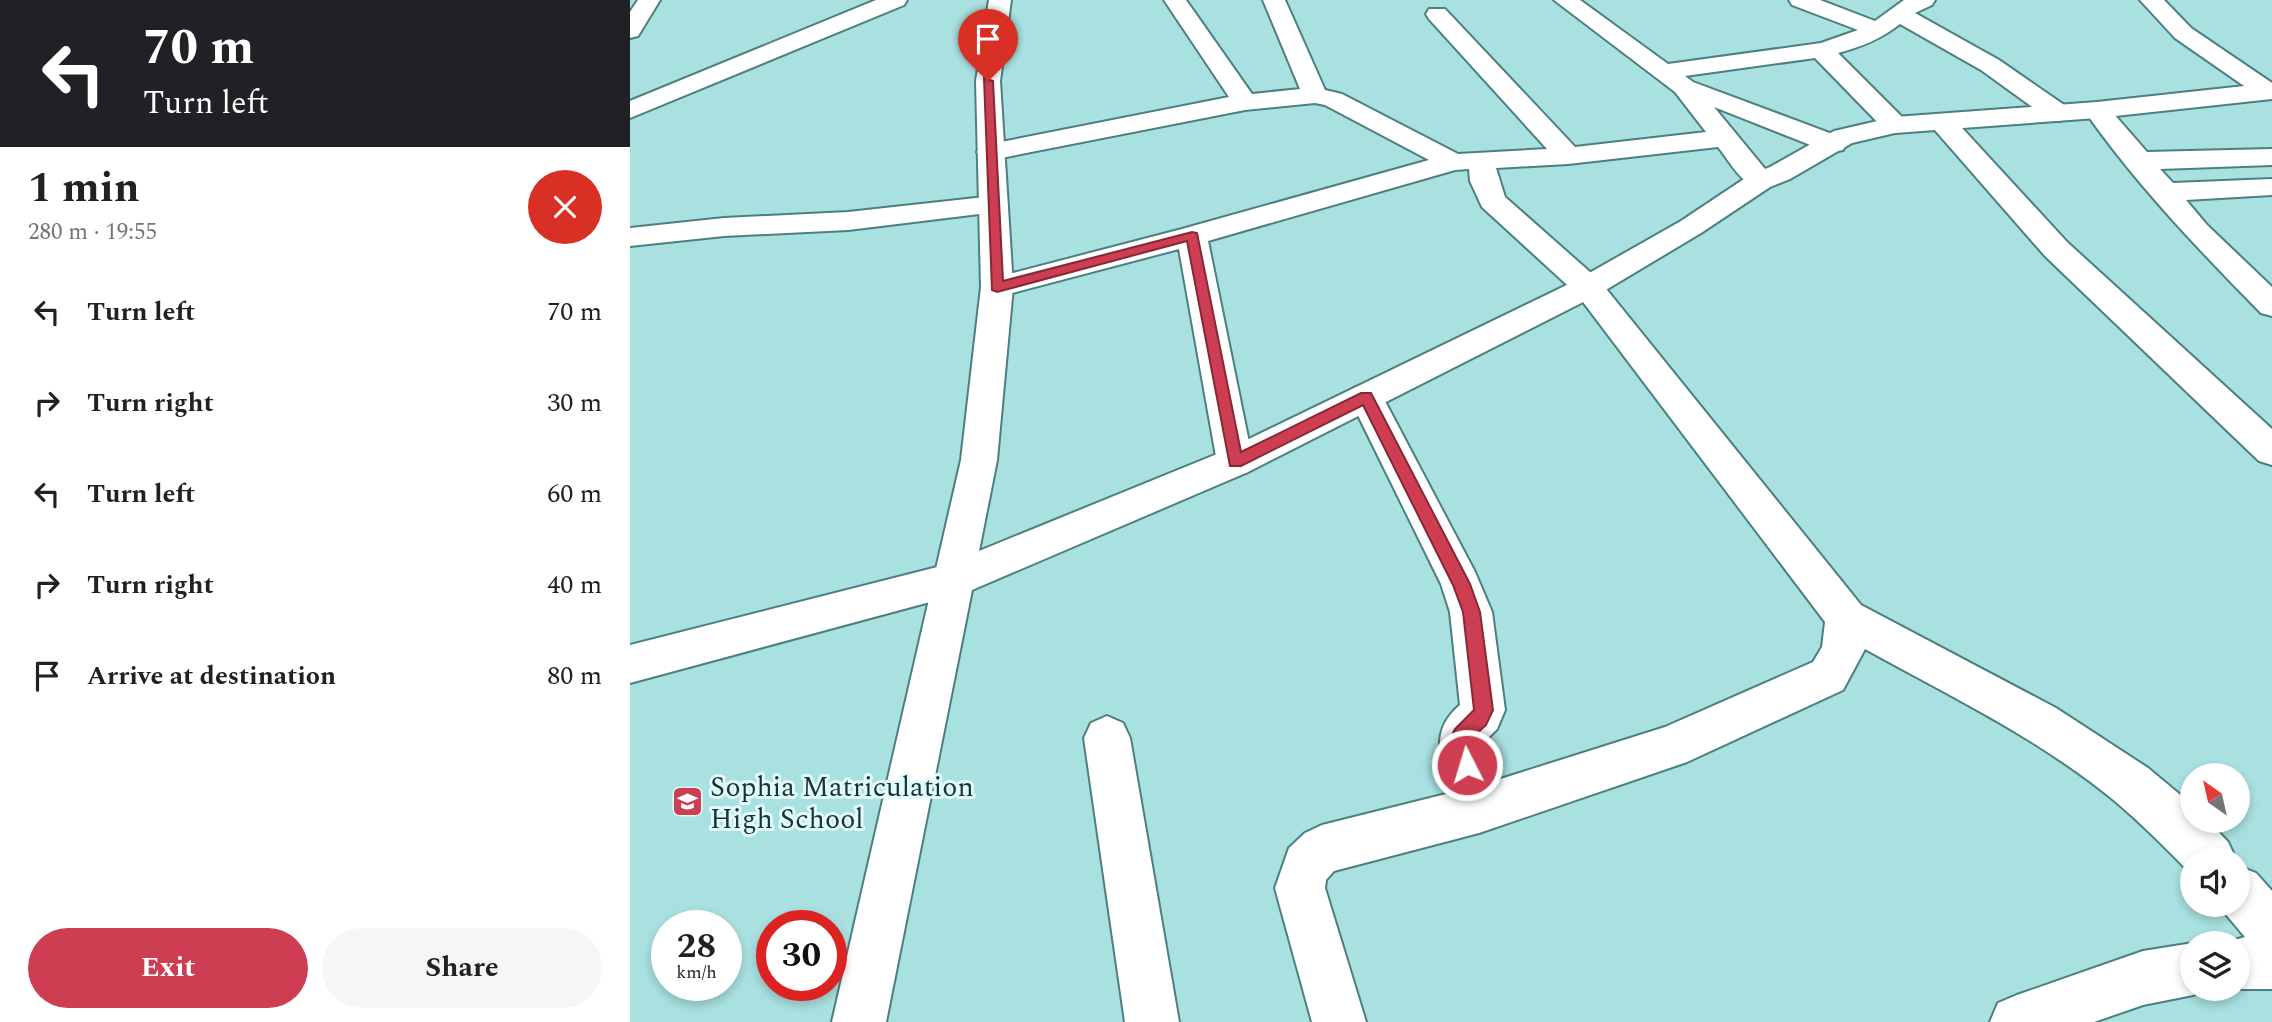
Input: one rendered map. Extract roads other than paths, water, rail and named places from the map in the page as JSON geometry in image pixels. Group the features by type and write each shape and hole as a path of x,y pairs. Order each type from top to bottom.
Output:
{"street":[{"path":"630,31 649,0"},
{"path":"630,110 896,0"},
{"path":"859,1022 979,460 997,287 988,81 1000,0"},
{"path":"1175,0 1245,102"},
{"path":"1274,0 1315,95"},
{"path":"1568,3 1600,0"},
{"path":"1800,0 1878,30"},
{"path":"1673,80 1859,40 1878,30 1913,4 1924,0"},
{"path":"2151,0 2182,33 2270,91"},
{"path":"1568,3 1673,80 1760,181"},
{"path":"1437,14 1568,156"},
{"path":"1899,14 1990,65 2058,113"},
{"path":"1821,50 1895,125"},
{"path":"1673,80 1833,144"},
{"path":"630,664 954,580 1235,462 1588,287 1691,227 1760,181 1854,134 1895,125 2097,110 2270,91"},
{"path":"991,152 1245,102 1315,95 1333,99 1468,162 1484,181 1492,201 1588,287 1846,618 2078,744 2126,781 2200,847"},
{"path":"2097,110 2197,231 2272,305"},
{"path":"1943,123 2056,249 2272,451"},
{"path":"997,287 1468,162 1568,156 1723,138"},
{"path":"2138,160 2272,157"},
{"path":"2165,192 2272,187"},
{"path":"630,237 724,227 848,221 994,205"},
{"path":"1192,236 1235,462"},
{"path":"1366,397 1461,584 1471,612 1483,710 1480,719 1466,729 1461,743 1479,809"},
{"path":"1339,1022 1300,888 1301,872 1308,860 1322,850 1479,809 1671,747 1828,676 1843,651 1846,618"},
{"path":"1107,738 1152,1022"},
{"path":"2250,905 2272,930"},
{"path":"2250,964 2272,963"},
{"path":"2017,1022 2143,978 2180,971"}],"place":[{"name":"Sophia Matriculation High School","path":"687,802"}]}
